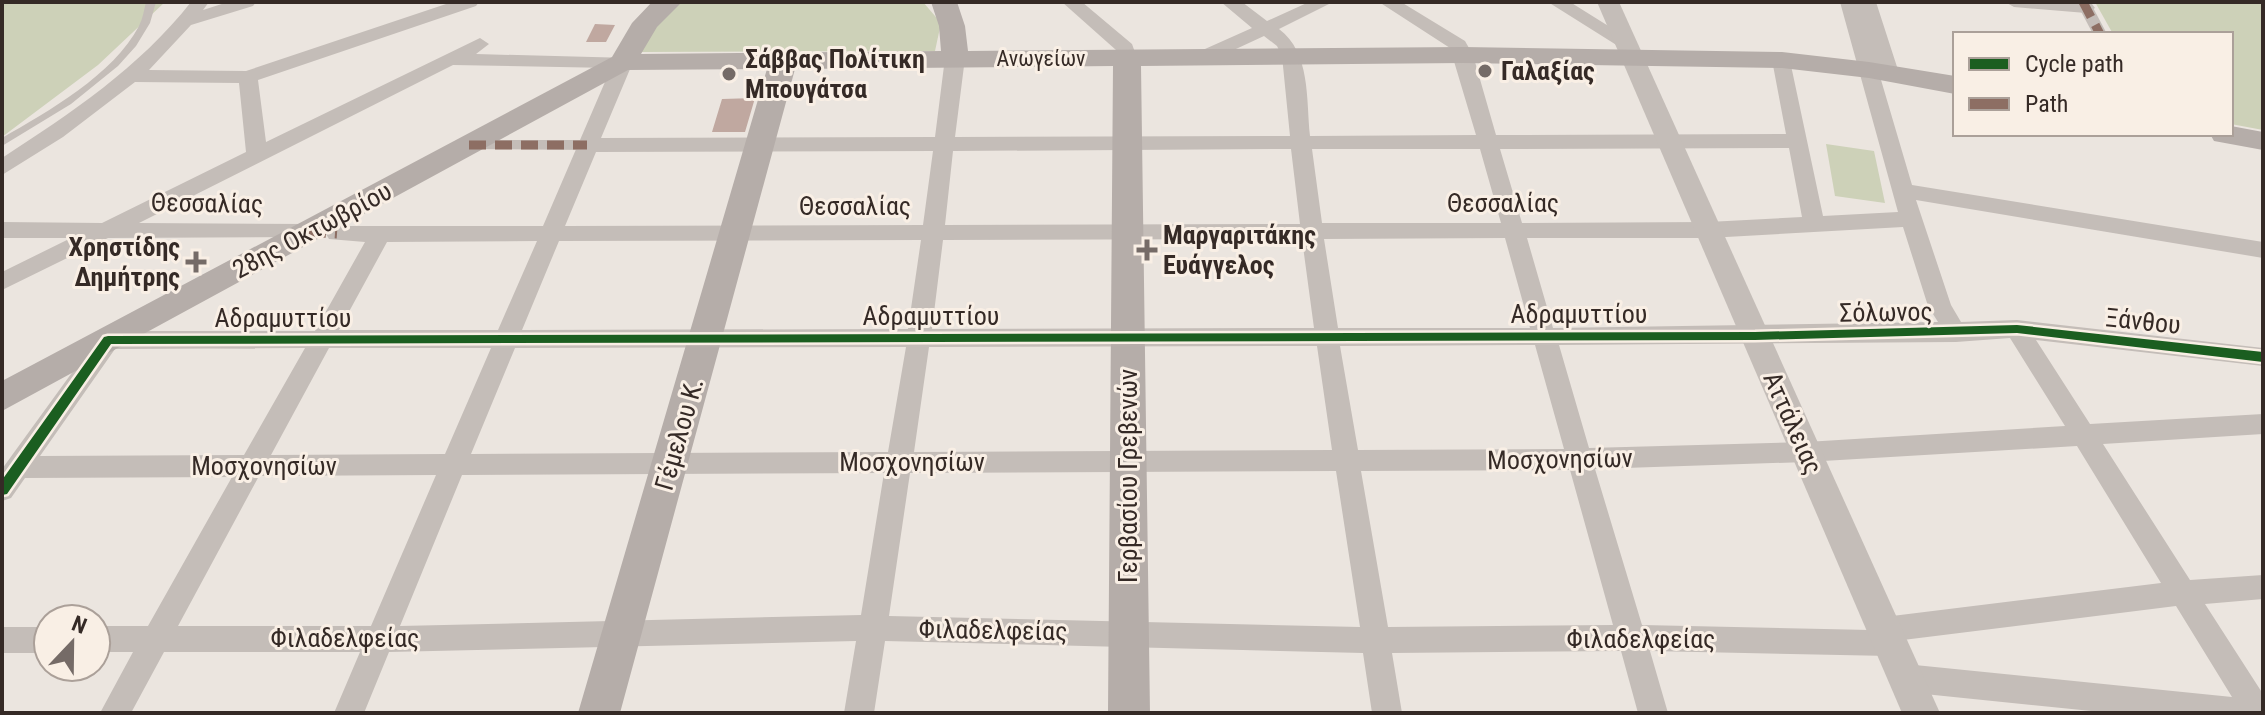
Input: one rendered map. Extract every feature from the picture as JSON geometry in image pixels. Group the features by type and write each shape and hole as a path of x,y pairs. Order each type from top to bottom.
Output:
{"main road":[{"path":"623,62 638,31 657,9 669,2"},
{"path":"944,2 952,26 955,58"},
{"name":"Ανωγείων","path":"623,62 783,62 1126,53 1203,57 1281,42 1463,55 1629,51 1782,60 1879,71 1953,85"},
{"name":"Γερβασίου Γρεβενών","path":"1126,53 1129,713"},
{"name":"28ης Οκτωβρίου","path":"2,397 108,340 323,233 469,145 623,62"},
{"name":"Γέμελου Κ.","path":"599,713 783,62"},
{"path":"2233,136 2263,141"}],"street":[{"path":"2,168 57,132 130,76 187,21 200,2"},
{"path":"187,21 247,2"},
{"path":"1071,2 1126,53"},
{"path":"1230,2 1281,42 1387,713"},
{"path":"1203,57 1281,42 1324,2"},
{"path":"1388,2 1458,45 1463,55 1653,713"},
{"path":"1557,2 1629,51"},
{"name":"Αττάλειας","path":"1608,2 1921,713"},
{"path":"1849,2 1879,71"},
{"path":"1867,2 1911,219 1940,306 1956,333"},
{"path":"2014,2 2084,5 2099,32"},
{"path":"130,76 248,77 467,17"},
{"path":"2,282 449,59 467,17"},
{"path":"467,17 495,62"},
{"path":"859,713 919,338 955,58"},
{"name":"Ανωγείων","path":"449,59 623,62"},
{"path":"1782,60 1814,224"},
{"path":"349,713 623,62"},
{"path":"248,77 257,155"},
{"path":"469,145 1798,141"},
{"path":"1904,191 2263,250"},
{"name":"Θεσσαλίας","path":"2,230 379,236 1708,230 1911,219"},
{"path":"115,713 379,236"},
{"path":"2017,329 2258,713"},
{"name":"Σόλωνος","path":"1755,336 2017,329"},
{"name":"Ξάνθου","path":"2017,329 2263,357"},
{"name":"Αδραμυττίου","path":"108,340 1755,336"},
{"path":"2,490 108,340"},
{"name":"Μοσχονησίων","path":"19,467 1580,459 1806,452 2263,424"},
{"name":"Φιλαδελφείας","path":"112,639 380,639 872,628 1376,640 1887,637 2182,593 2263,587"},
{"path":"2,640 32,640"},
{"path":"1905,678 2247,713"}],"lane":[{"path":"2,143 29,127 113,65 137,39 150,17 151,2"}],"green space":[{"path":"2,2 165,2 98,65 2,137"},
{"path":"682,2 923,2 941,23 935,51 641,52 656,23"},
{"path":"2095,2 2263,2 2263,130 2233,124 2233,32 2112,32"},
{"path":"1826,144 1874,151 1885,203 1835,196"}],"building":[{"path":"595,24 615,25 606,42 586,42"},
{"path":"755,98 745,132 712,132 722,99"}],"marked path":[{"path":"2083,2 2099,32"},
{"path":"469,145 587,145"},
{"path":"309,232 337,234"}],"cycle path":[{"path":"2,490 108,340 1755,336 2017,329 2263,357"}],"place":[{"name":"Γαλαξίας","path":"1485,71"},
{"name":"Σάββας Πολίτικη Μπουγάτσα","path":"729,74"},
{"name":"Μαργαριτάκης Ευάγγελος","path":"1147,250"},
{"name":"Χρηστίδης Δημήτρης","path":"196,262"}]}
